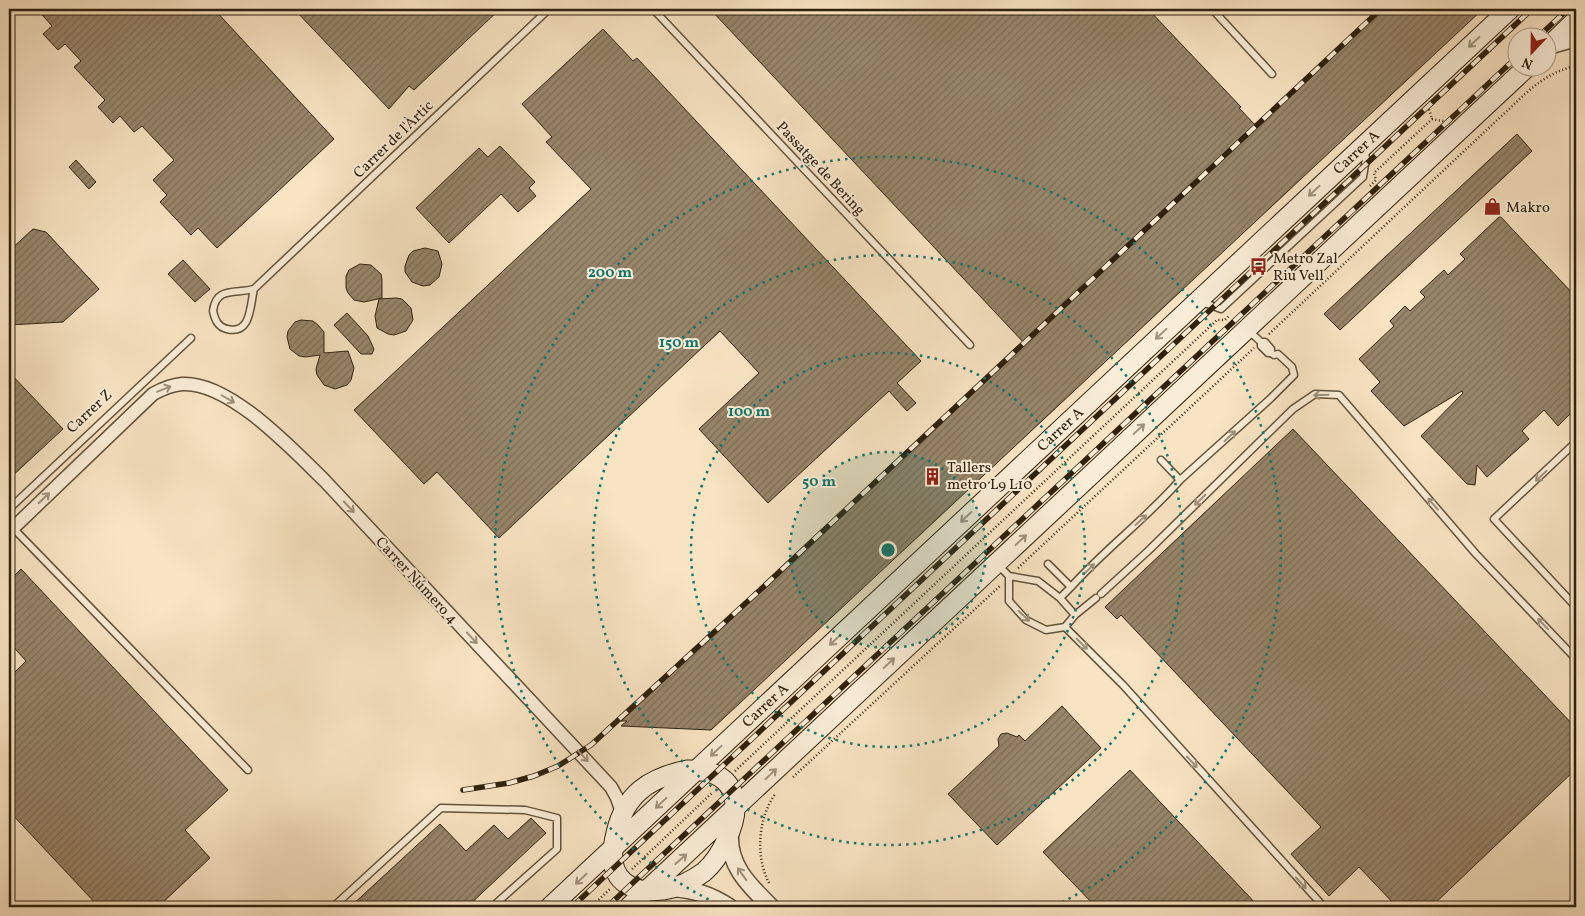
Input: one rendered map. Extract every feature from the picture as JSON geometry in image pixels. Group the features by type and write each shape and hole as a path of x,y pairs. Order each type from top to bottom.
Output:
{"main road":[{"name":"Carrer A","path":"550,907 1510,9"},
{"path":"1558,38 1576,20"},
{"path":"630,907 1515,78"},
{"path":"696,770 709,772 725,780 734,796 736,808 730,834 722,849 707,869 673,888 645,892 630,886 621,879 612,863 612,850 622,812 635,793 646,785 673,773 696,770"}],"street":[{"path":"1558,44 1576,40"},
{"name":"Carrer Número 4","path":"11,530 153,394 161,389 182,384 208,389 250,413 282,439 324,480 580,752 611,787 622,812"},
{"path":"730,834 730,850 734,862 750,885 771,907"},
{"path":"673,888 704,893 729,907"}],"lane":[{"name":"Carrer de l'Àrtic","path":"254,289 549,9"},
{"name":"Passatge de Bering","path":"653,9 970,344"},
{"path":"1212,9 1272,74"},
{"path":"254,289 250,314 245,324 234,329 228,329 218,323 212,312 216,299 227,292 244,292 254,289"},
{"path":"1060,598 1151,511 1180,480 1294,375 1292,367 1278,354 1273,354 1265,342 1260,342 1247,329"},
{"name":"Carrer Z","path":"9,509 192,338"},
{"path":"1010,576 1009,600 1026,620 1046,630 1065,627 1148,551 1293,409 1314,394 1339,395 1476,554 1576,660"},
{"path":"1576,442 1494,519 1576,607"},
{"path":"1161,460 1180,480"},
{"path":"11,530 248,770"},
{"path":"996,563 1010,576 1038,581 1060,598 1076,615"},
{"path":"1048,564 1070,587"},
{"path":"1065,627 1122,684 1324,907"},
{"path":"333,907 441,808 526,810 557,818 558,849 492,907"}],"path":[{"path":"789,781 1525,94 1553,73 1576,66"},
{"name":"Carrer A","path":"1369,187 1376,180 1374,173 1432,119"},
{"name":"Carrer A","path":"591,907 1216,320 1225,320 1231,314"},
{"path":"771,887 762,862 760,842 762,826 774,794 782,788"}],"building":[{"path":"37,9 214,9 334,139 217,248 198,228 191,235 160,202 167,195 153,180 174,160 142,126 134,132 120,116 113,123 98,107 105,100 74,67 81,61 65,44 58,50 43,34 52,26"},
{"path":"294,9 500,9 414,90 409,86 389,109"},
{"path":"710,9 1148,9 1241,107 1239,108 1257,127 1382,9 1483,9 711,730 621,726 627,721 621,721 1025,344"},
{"path":"603,29 633,61 637,58 921,361 897,383 916,403 907,411 889,391 768,503 699,429 759,373 720,331 499,538 437,472 424,484 354,410 591,189 546,142 552,137 522,104"},
{"path":"1517,134 1532,151 1340,330 1324,314"},
{"path":"500,146 535,182 529,188 536,196 518,212 501,194 449,243 416,208 479,148 488,157"},
{"path":"76,160 96,182 89,189 69,167"},
{"path":"1500,216 1576,297 1576,408 1558,426 1544,410 1522,431 1529,439 1487,477 1477,465 1475,485 1467,484 1421,436 1463,393 1462,391 1404,426 1371,391 1380,382 1359,359 1394,326 1390,321 1405,306 1410,311 1425,297 1420,292 1444,270 1448,275 1465,259 1460,254"},
{"path":"33,229 46,232 99,289 63,322 9,325 9,251"},
{"path":"425,248 438,251 442,264 439,277 430,285 423,286 412,282 405,272 405,266 409,255 413,251"},
{"path":"183,260 210,289 195,302 168,274"},
{"path":"360,264 371,265 381,274 382,298 364,302 354,300 348,293 346,276 349,270"},
{"path":"379,299 402,299 411,308 413,320 406,331 394,335 377,328 375,316"},
{"path":"347,313 368,336 374,349 372,354 361,354 334,325"},
{"path":"301,320 313,321 324,332 324,353 348,351 354,368 351,380 347,385 335,389 324,385 317,375 316,369 320,355 299,356 290,349 287,337 288,331 295,322"},
{"path":"9,372 63,429 9,479"},
{"path":"1293,429 1576,728 1576,769 1431,907 1397,907 1359,867 1329,896 1291,854 1321,827 1121,615 1117,619 1105,607"},
{"path":"21,569 228,790 185,830 210,858 158,907 99,907 9,811 9,678 26,661 9,642 9,581"},
{"path":"1062,706 1101,748 997,845 948,794 999,746 998,739 1001,734 1007,733 1017,737 1019,735 1025,741"},
{"path":"1130,770 1259,907 1096,907 1043,852"},
{"path":"531,818 546,833 467,907 350,907 440,824 466,851 494,825 508,839"}],"railway":[{"path":"463,790 509,783 534,776 558,766 591,745 760,590 1381,9"},
{"path":"572,907 1532,9"},
{"path":"1548,28 1568,9"},
{"path":"607,907 1508,65"}],"place":[{"name":"Makro","path":"1492,207"},
{"name":"Metro Zal Riu Vell","path":"1259,267"},
{"name":"Tallers metro L9 L10","path":"933,476"}]}
